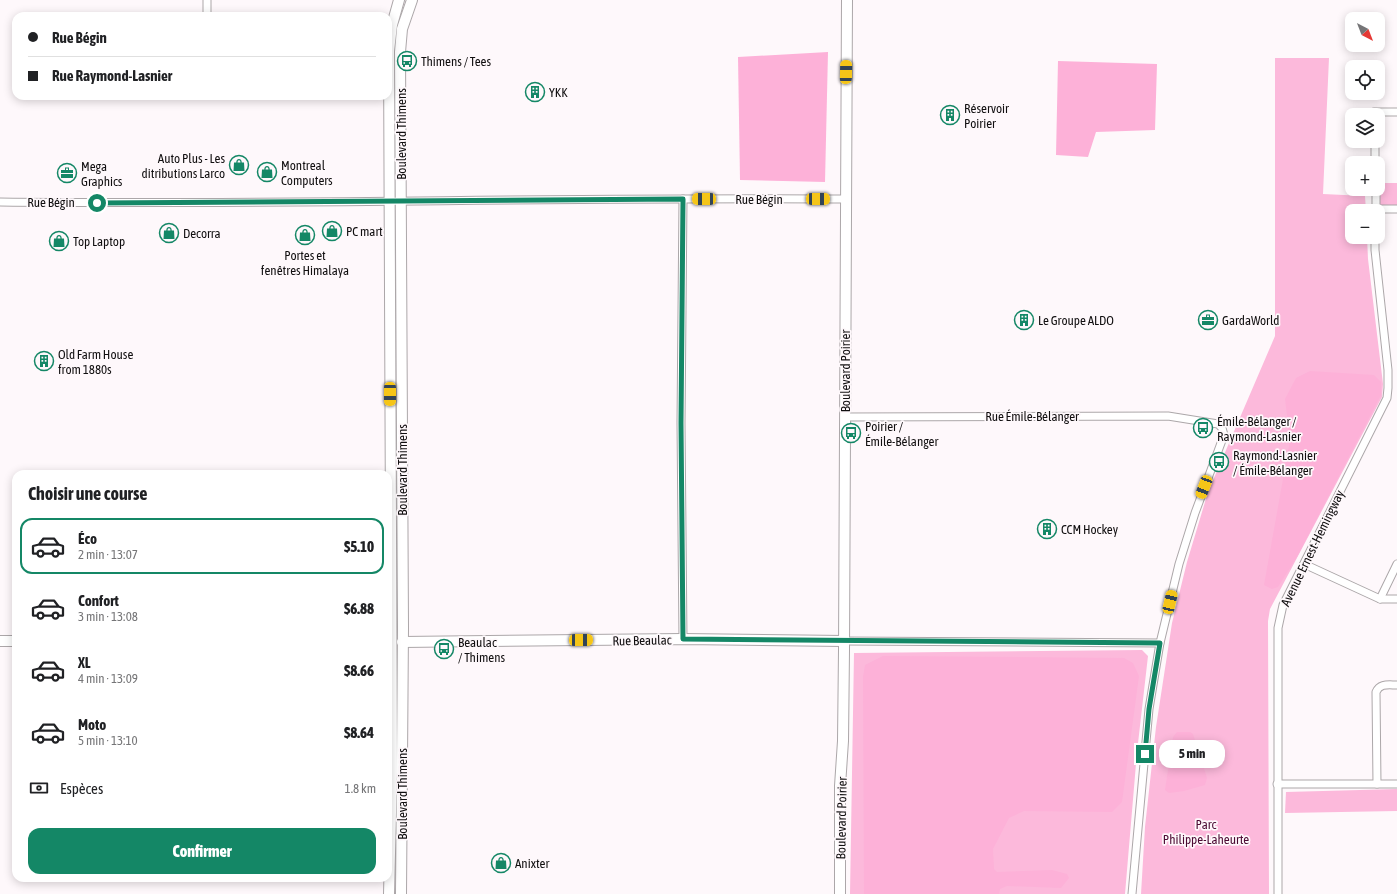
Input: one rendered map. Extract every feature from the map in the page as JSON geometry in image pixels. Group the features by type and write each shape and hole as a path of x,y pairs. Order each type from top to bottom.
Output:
{"street":[{"path":"207,0 207,12"},
{"name":"Boulevard Thimens","path":"392,25 399,0"},
{"name":"Boulevard Thimens","path":"401,894 402,283 400,52 402,29 412,0"},
{"name":"Boulevard Poirier","path":"840,894 840,786 843,741 844,641 847,0"},
{"path":"392,51 400,52"},
{"name":"Boulevard Thimens","path":"388,100 390,470"},
{"path":"1385,113 1397,112"},
{"path":"683,199 681,423 683,639"},
{"name":"Rue Bégin","path":"0,202 146,203 846,199"},
{"path":"1385,210 1397,210"},
{"name":"Avenue Ernest-Hemingway","path":"1278,894 1278,628 1284,605 1386,398 1388,388 1388,370 1374,244"},
{"path":"390,283 402,283"},
{"path":"390,363 402,363"},
{"name":"Rue Émile-Bélanger","path":"845,417 1168,416 1218,424 1222,428 1224,435 1195,513 1179,564 1160,643"},
{"path":"1304,564 1380,599 1397,599"},
{"path":"1380,599 1397,564"},
{"name":"Rue Beaulac","path":"392,642 683,639 1160,643"},
{"path":"0,641 12,641"},
{"path":"1132,894 1149,709 1160,643"},
{"path":"1377,784 1376,692 1378,687 1384,685 1397,685"},
{"name":"Boulevard Poirier","path":"843,741 846,785 846,894"},
{"path":"1277,784 1397,784"},
{"name":"Boulevard Thimens","path":"389,882 389,894"}],"green space":[{"name":"Parc Philippe-Laheurte","path":"1275,58 1329,58 1323,194 1365,196 1366,204 1345,204 1345,244 1367,244 1383,384 1382,397 1270,609 1268,621 1269,894 1141,894 1145,827 1156,727 1172,623 1187,562 1208,492 1275,336"},
{"path":"1385,183 1397,183 1397,209 1385,209 1385,204 1376,204 1377,196 1385,196"},
{"path":"1142,650 1148,656 1137,752 1125,894 850,894 854,653"},
{"path":"1397,789 1397,811 1285,813 1286,792"}],"shaded area":[{"path":"828,52 825,182 740,180 738,57"},
{"path":"1058,61 1157,64 1155,130 1096,132 1088,157 1056,155"},
{"path":"1310,371 1374,375 1381,382 1381,395 1297,557 1278,587 1272,589 1264,585 1290,440 1285,399 1296,378"},
{"path":"883,656 1124,658 1133,663 1139,676 1122,802 1112,812 1024,811 1009,818 993,849 994,869 997,872 1052,870 1067,874 1069,878 1061,888 1007,886 1000,889 999,894 864,894 863,677 865,665"},
{"path":"1177,732 1190,732 1193,734 1207,778 1205,785 1184,791 1169,793 1165,790 1173,737"}],"place":[{"name":"Thimens / Tees","path":"407,61"},
{"name":"YKK","path":"535,92"},
{"name":"Réservoir Poirier","path":"950,115"},
{"name":"Auto Plus - Les ditributions Larco","path":"239,165"},
{"name":"Montreal Computers","path":"267,172"},
{"name":"Mega Graphics","path":"67,173"},
{"name":"PC mart","path":"332,231"},
{"name":"Decorra","path":"169,233"},
{"name":"Portes et fenêtres Himalaya","path":"305,235"},
{"name":"Top Laptop","path":"59,241"},
{"name":"Le Groupe ALDO","path":"1024,320"},
{"name":"GardaWorld","path":"1208,320"},
{"name":"Old Farm House from 1880s","path":"44,361"},
{"name":"Émile-Bélanger / Raymond-Lasnier","path":"1203,428"},
{"name":"Poirier / Émile-Bélanger","path":"851,433"},
{"name":"Raymond-Lasnier / Émile-Bélanger","path":"1219,462"},
{"name":"CCM Hockey","path":"1047,529"},
{"name":"Beaulac / Thimens","path":"444,649"},
{"name":"Anixter","path":"501,863"}],"route":[{"path":"97,203 683,199 681,423 683,639 1160,643 1149,709 1145,754"}]}
